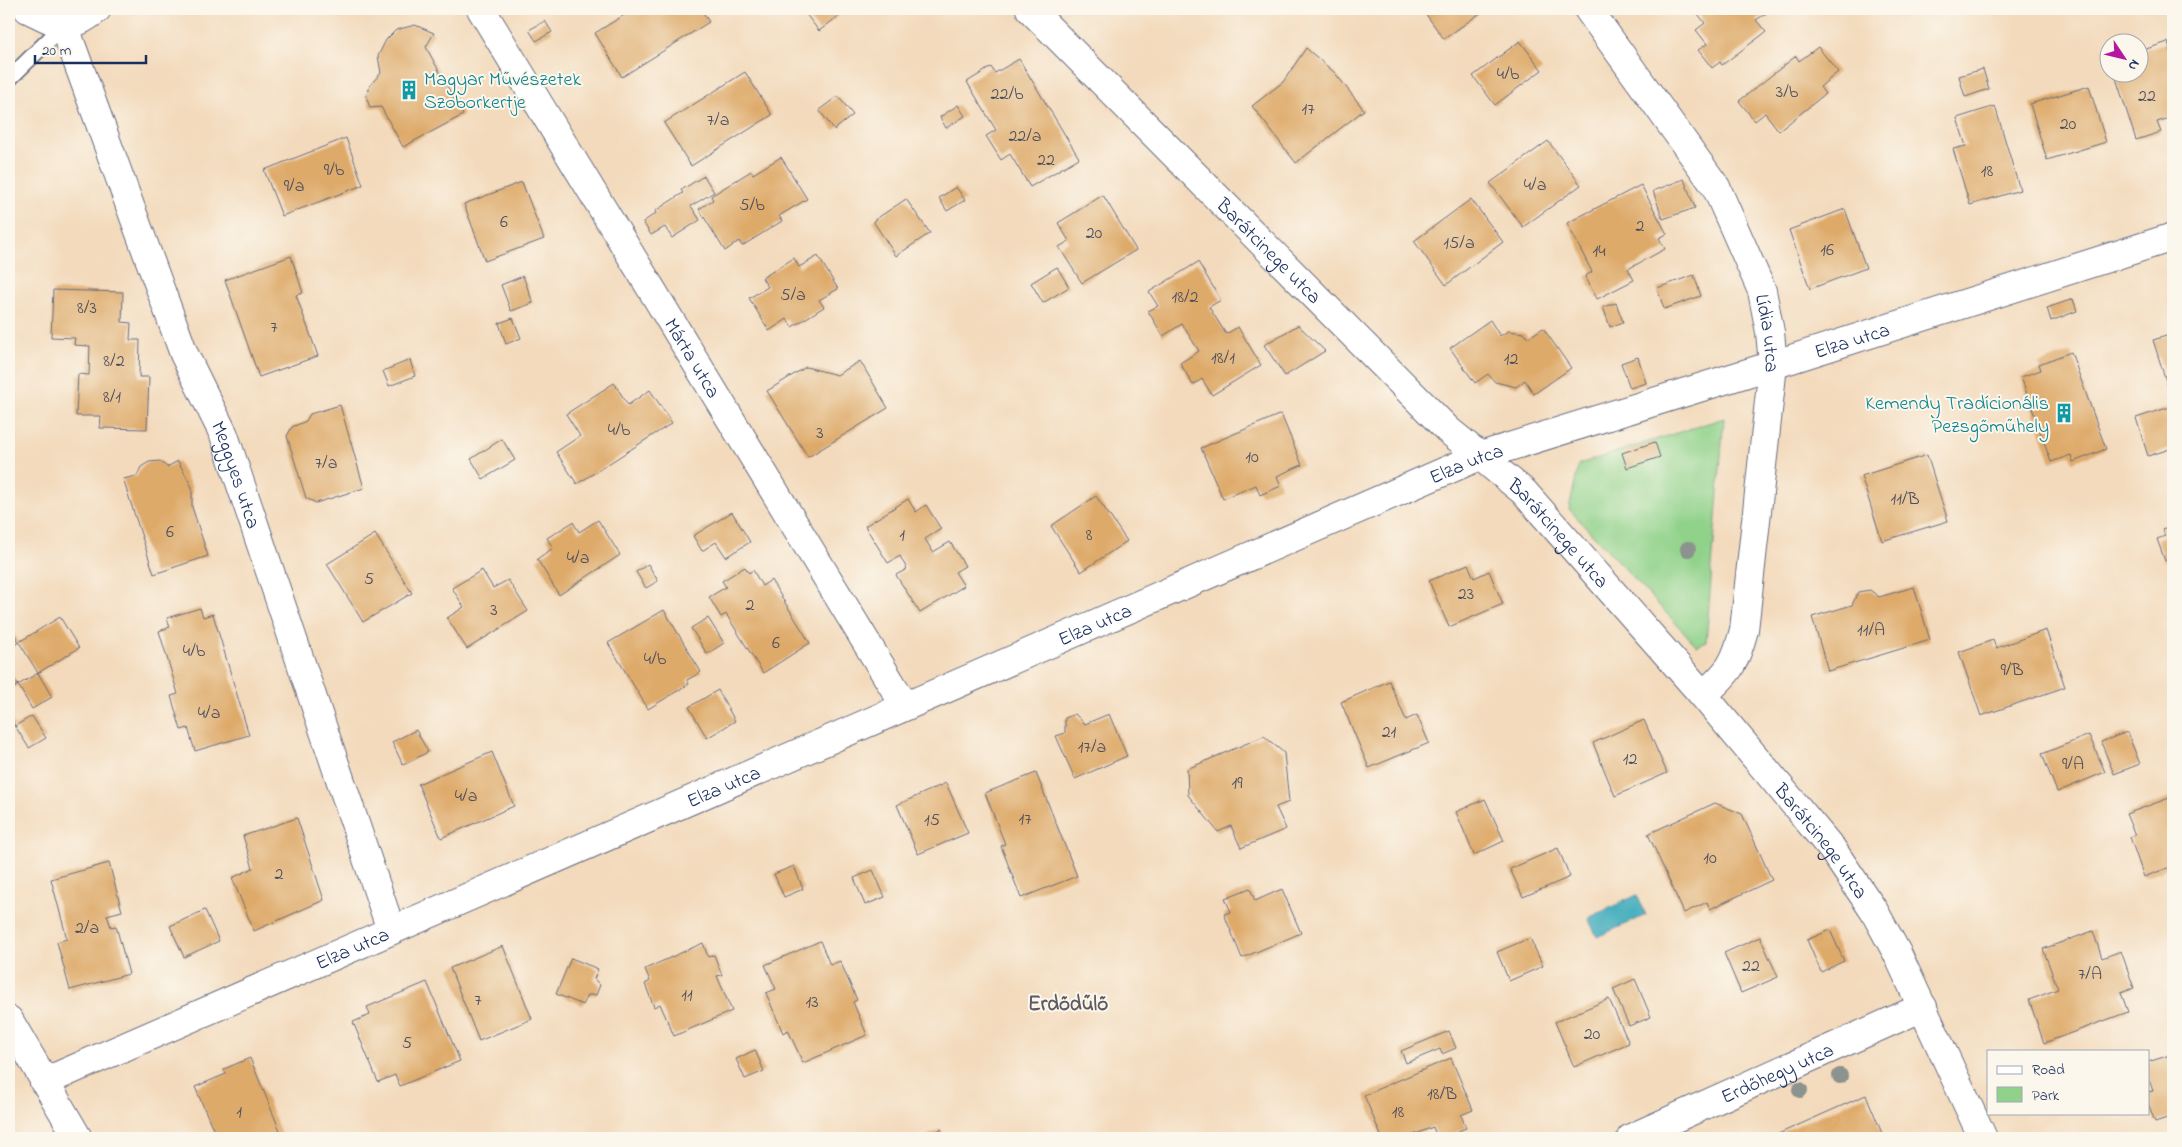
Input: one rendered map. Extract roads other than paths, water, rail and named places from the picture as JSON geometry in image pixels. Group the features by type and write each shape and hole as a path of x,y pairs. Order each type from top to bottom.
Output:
{"street":[{"path":"28,9 64,25 82,21 97,9"},
{"name":"Márta utca","path":"481,9 905,706"},
{"name":"Barátcinege utca","path":"1030,9 1448,430 1524,492 1704,695 1832,849 1874,911 1898,952 1983,1138"},
{"name":"Lídia utca","path":"1588,9 1716,187 1762,291 1770,332 1772,365 1744,630 1736,657 1724,676 1704,695"},
{"name":"Meggyes utca","path":"64,25 184,354 224,435 391,930"},
{"name":"Elza utca","path":"44,1082 1480,456 1772,365 2173,236"},
{"name":"Erdőhegy utca","path":"1631,1138 1923,1007"},
{"path":"9,1020 78,1138"}],"lane":[{"path":"9,79 64,25"}],"water":[{"path":"1637,895 1646,915 1597,937 1588,918"}],"place":[{"name":"Magyar Művészetek Szoborkertje","path":"409,90"},
{"name":"Kemendy Tradícionális Pezsgőműhely","path":"2064,413"}],"district":[{"name":"Erdődűlő","path":"1068,1003"}]}
